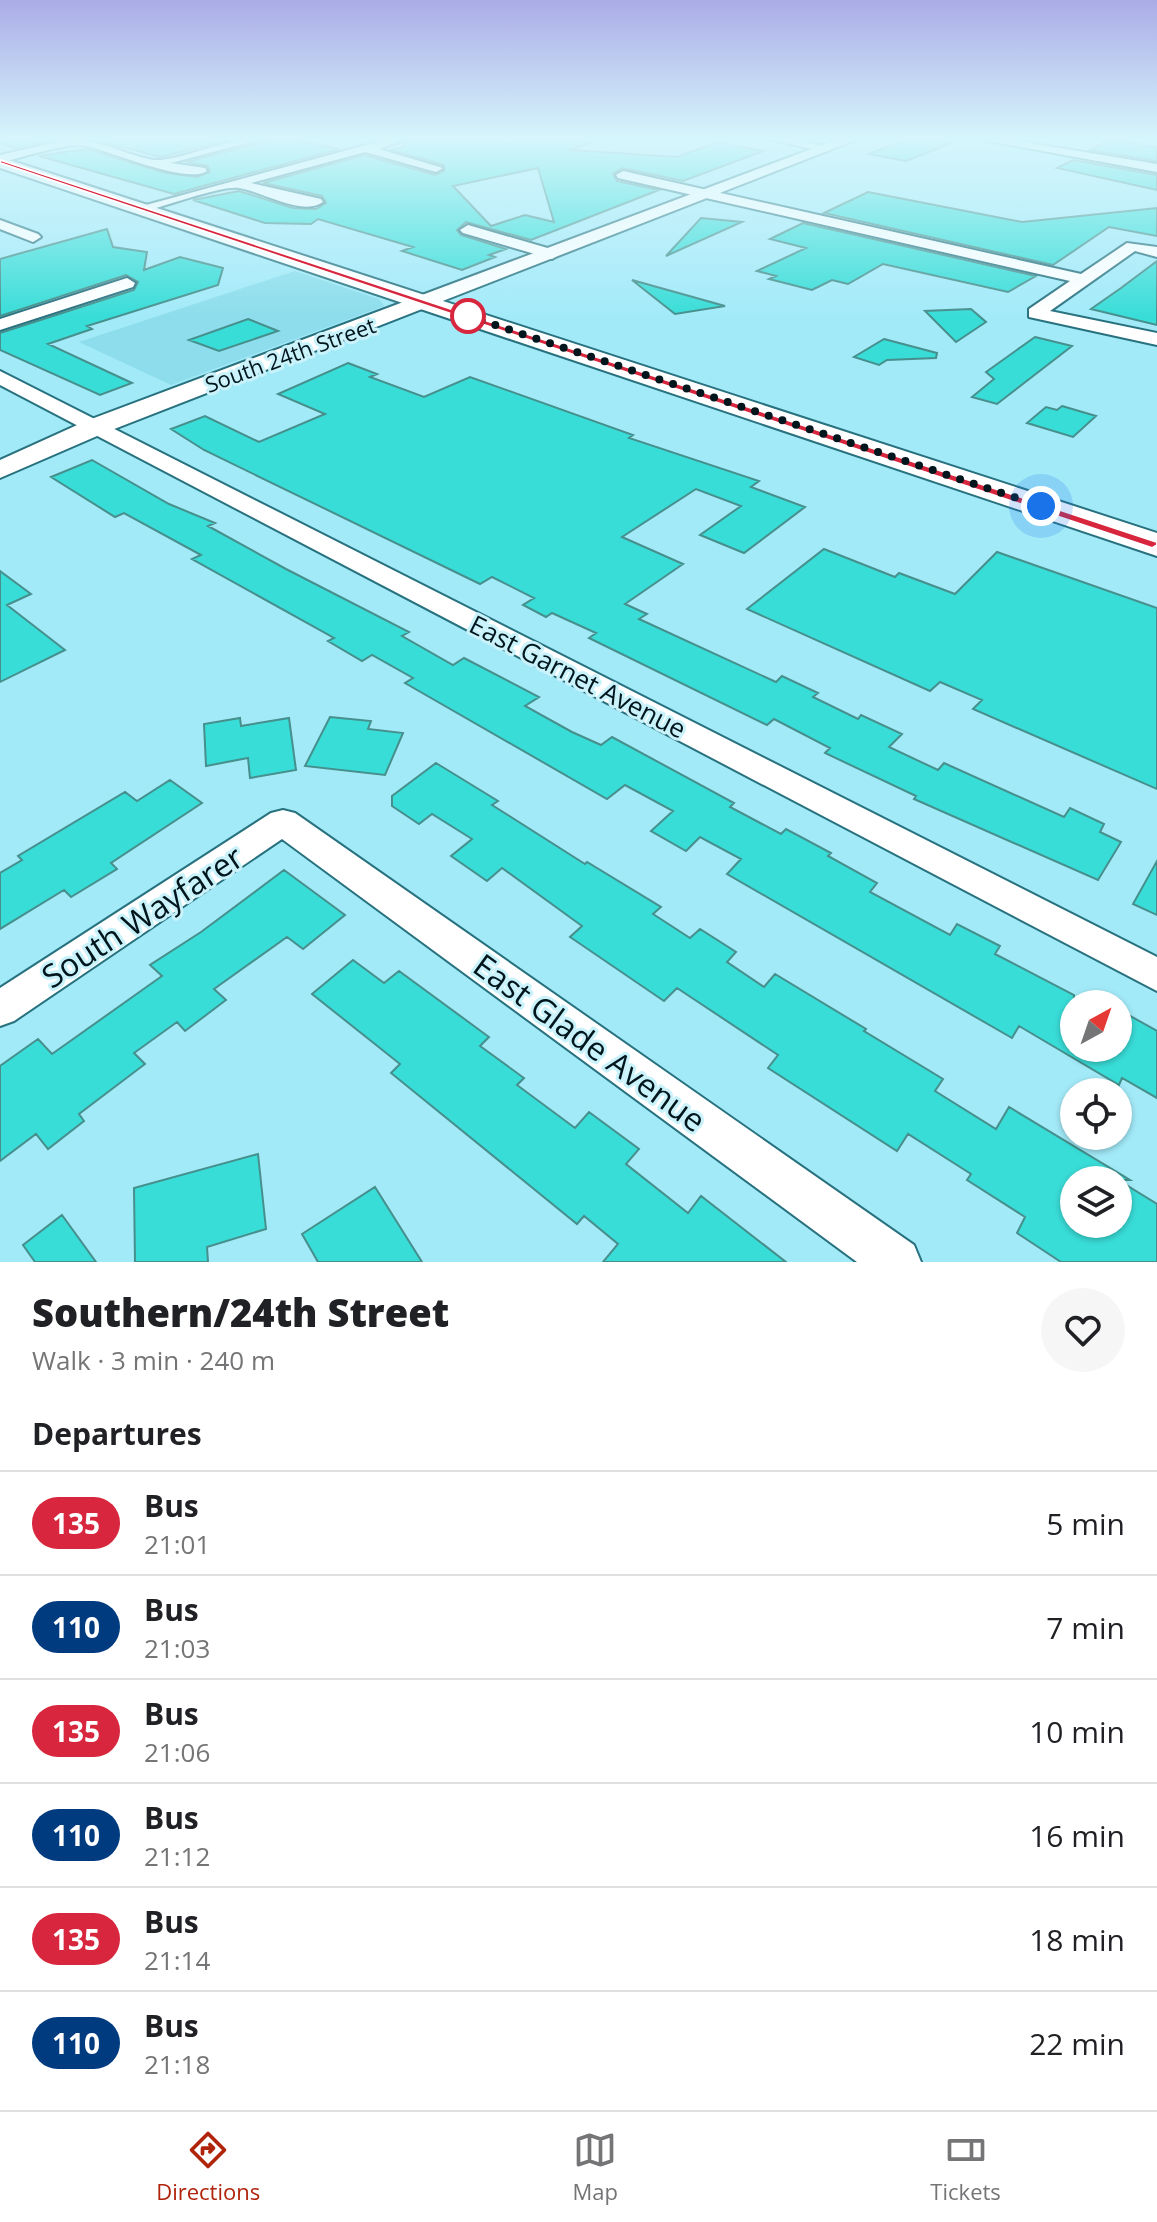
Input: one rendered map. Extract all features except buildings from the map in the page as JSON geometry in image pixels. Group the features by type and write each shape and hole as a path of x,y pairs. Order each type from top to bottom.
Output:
{"main road":[{"path":"112,198 1157,545"}],"street":[{"path":"142,208 180,198"},
{"path":"288,198 316,202"},
{"name":"South 24th Street","path":"0,470 95,427 696,198"},
{"path":"723,198 1082,279"},
{"path":"0,224 33,237 11,244"},
{"path":"468,230 552,254"},
{"path":"1157,252 1132,246 1035,313 1157,339"},
{"path":"0,325 127,283"},
{"name":"East Garnet Avenue","path":"0,377 1157,975"},
{"name":"South Wayfarer","path":"0,1009 283,822"},
{"name":"East Glade Avenue","path":"283,822 897,1262"}],"shaded area":[{"path":"295,271 379,299 384,306 171,385 79,342"}],"bus line":[{"name":"135","path":"110,198 1157,545"}],"route":[{"path":"468,316 1041,506"}]}
